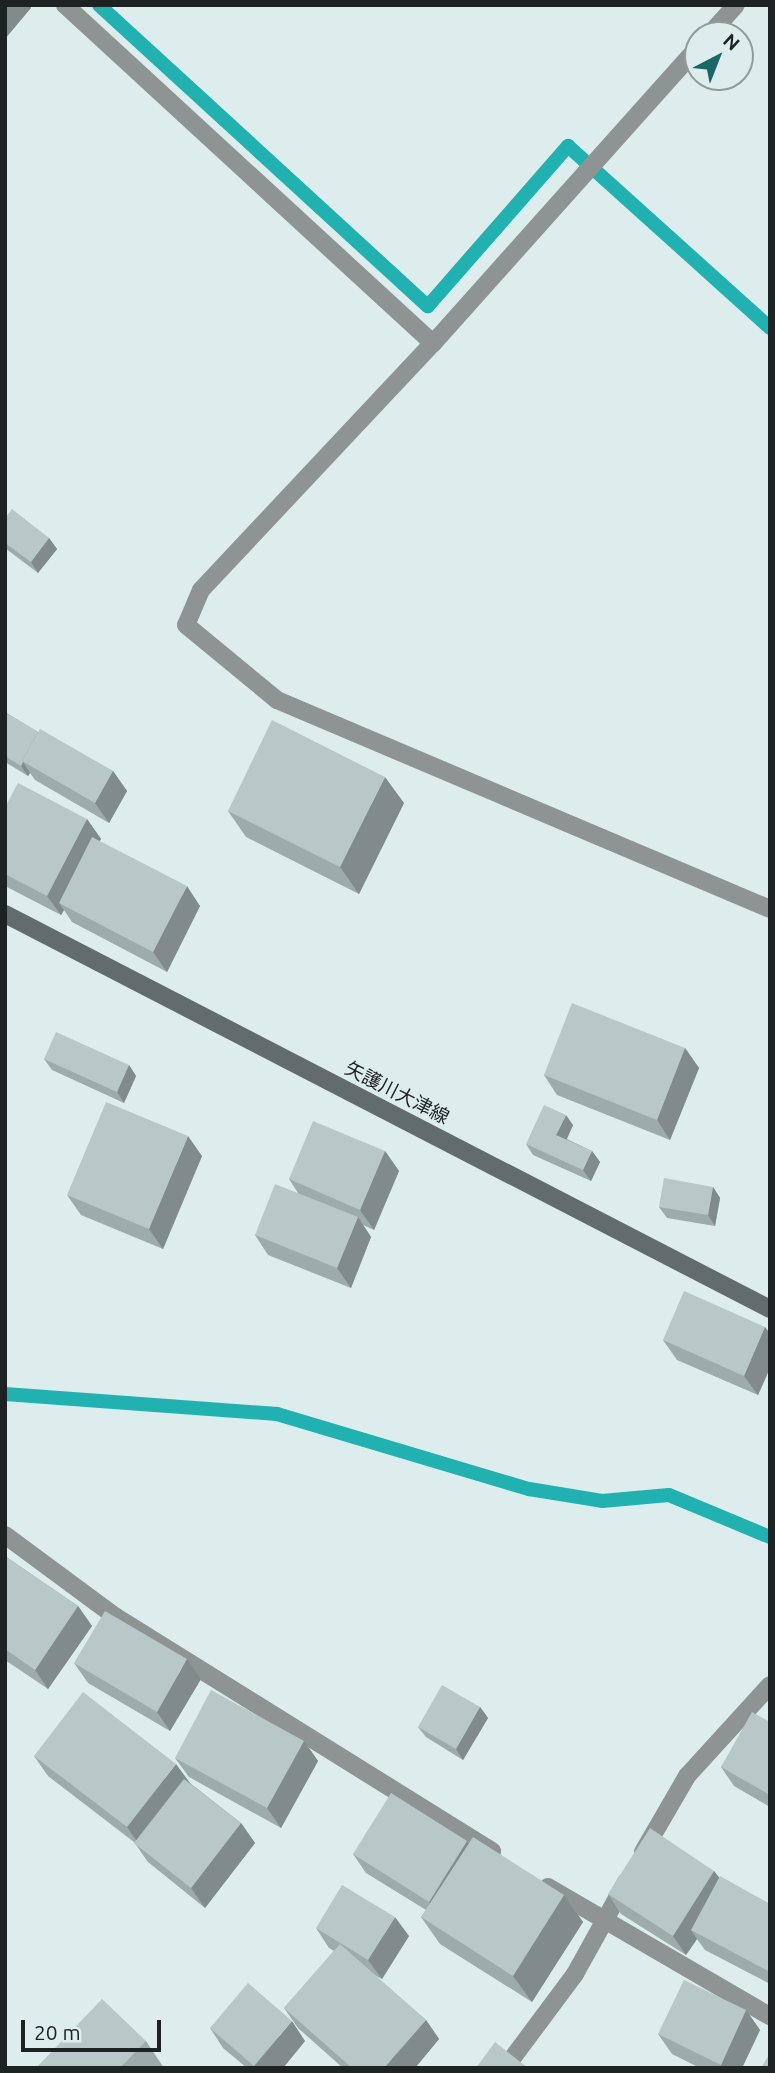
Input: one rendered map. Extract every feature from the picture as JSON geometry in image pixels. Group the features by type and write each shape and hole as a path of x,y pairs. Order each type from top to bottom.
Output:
{"main road":[{"name":"矢護川大津線","path":"5,914 770,1309"}],"street":[{"path":"65,5 433,343"},
{"path":"722,21 736,5"},
{"path":"684,63 433,343 201,590 186,625 277,701 770,909"},
{"path":"5,1535 116,1617 504,1858"},
{"path":"505,2068 575,1974 687,1776 770,1685"},
{"path":"537,1880 603,1922 770,2016"}],"building":[{"path":"12,509 49,538 31,562 5,543 5,518"},
{"path":"5,712 38,732 21,766 5,756"},
{"path":"272,720 385,777 340,867 228,811"},
{"path":"40,729 113,771 95,803 22,761"},
{"path":"18,783 87,819 47,896 5,874 5,807"},
{"path":"92,837 187,886 153,952 59,903"},
{"path":"572,1003 685,1048 657,1120 544,1075"},
{"path":"56,1032 129,1065 117,1092 44,1059"},
{"path":"106,1102 188,1136 149,1229 67,1195"},
{"path":"544,1105 566,1115 556,1135 592,1151 583,1170 526,1144"},
{"path":"313,1121 385,1151 360,1210 289,1179"},
{"path":"664,1178 713,1187 708,1215 659,1207"},
{"path":"275,1184 358,1217 337,1268 255,1235"},
{"path":"684,1291 765,1327 744,1376 663,1340"},
{"path":"5,1556 78,1606 35,1670 5,1649"},
{"path":"105,1611 187,1659 157,1712 74,1663"},
{"path":"442,1685 480,1707 456,1749 418,1727"},
{"path":"211,1690 304,1741 267,1808 175,1758"},
{"path":"83,1692 176,1764 127,1827 34,1756"},
{"path":"752,1712 770,1722 770,1795 721,1767"},
{"path":"184,1779 241,1823 191,1888 134,1843"},
{"path":"391,1793 467,1841 429,1902 353,1854"},
{"path":"650,1828 714,1871 673,1936 608,1894"},
{"path":"473,1837 564,1895 513,1976 421,1917"},
{"path":"720,1876 770,1904 770,1972 691,1930"},
{"path":"342,1885 395,1917 368,1960 316,1928"},
{"path":"340,1944 426,2020 384,2068 352,2068 284,2008"},
{"path":"684,1980 746,2010 721,2065 658,2034"},
{"path":"248,1983 292,2021 254,2066 210,2028"},
{"path":"102,1999 146,2041 120,2068 36,2068"},
{"path":"495,2042 528,2068 476,2068"},
{"path":"770,2053 770,2068 761,2068"}],"waterway":[{"path":"99,5 428,306 568,146 770,328"},
{"path":"5,1394 277,1414 529,1489 602,1501 669,1495 770,1537"}]}
